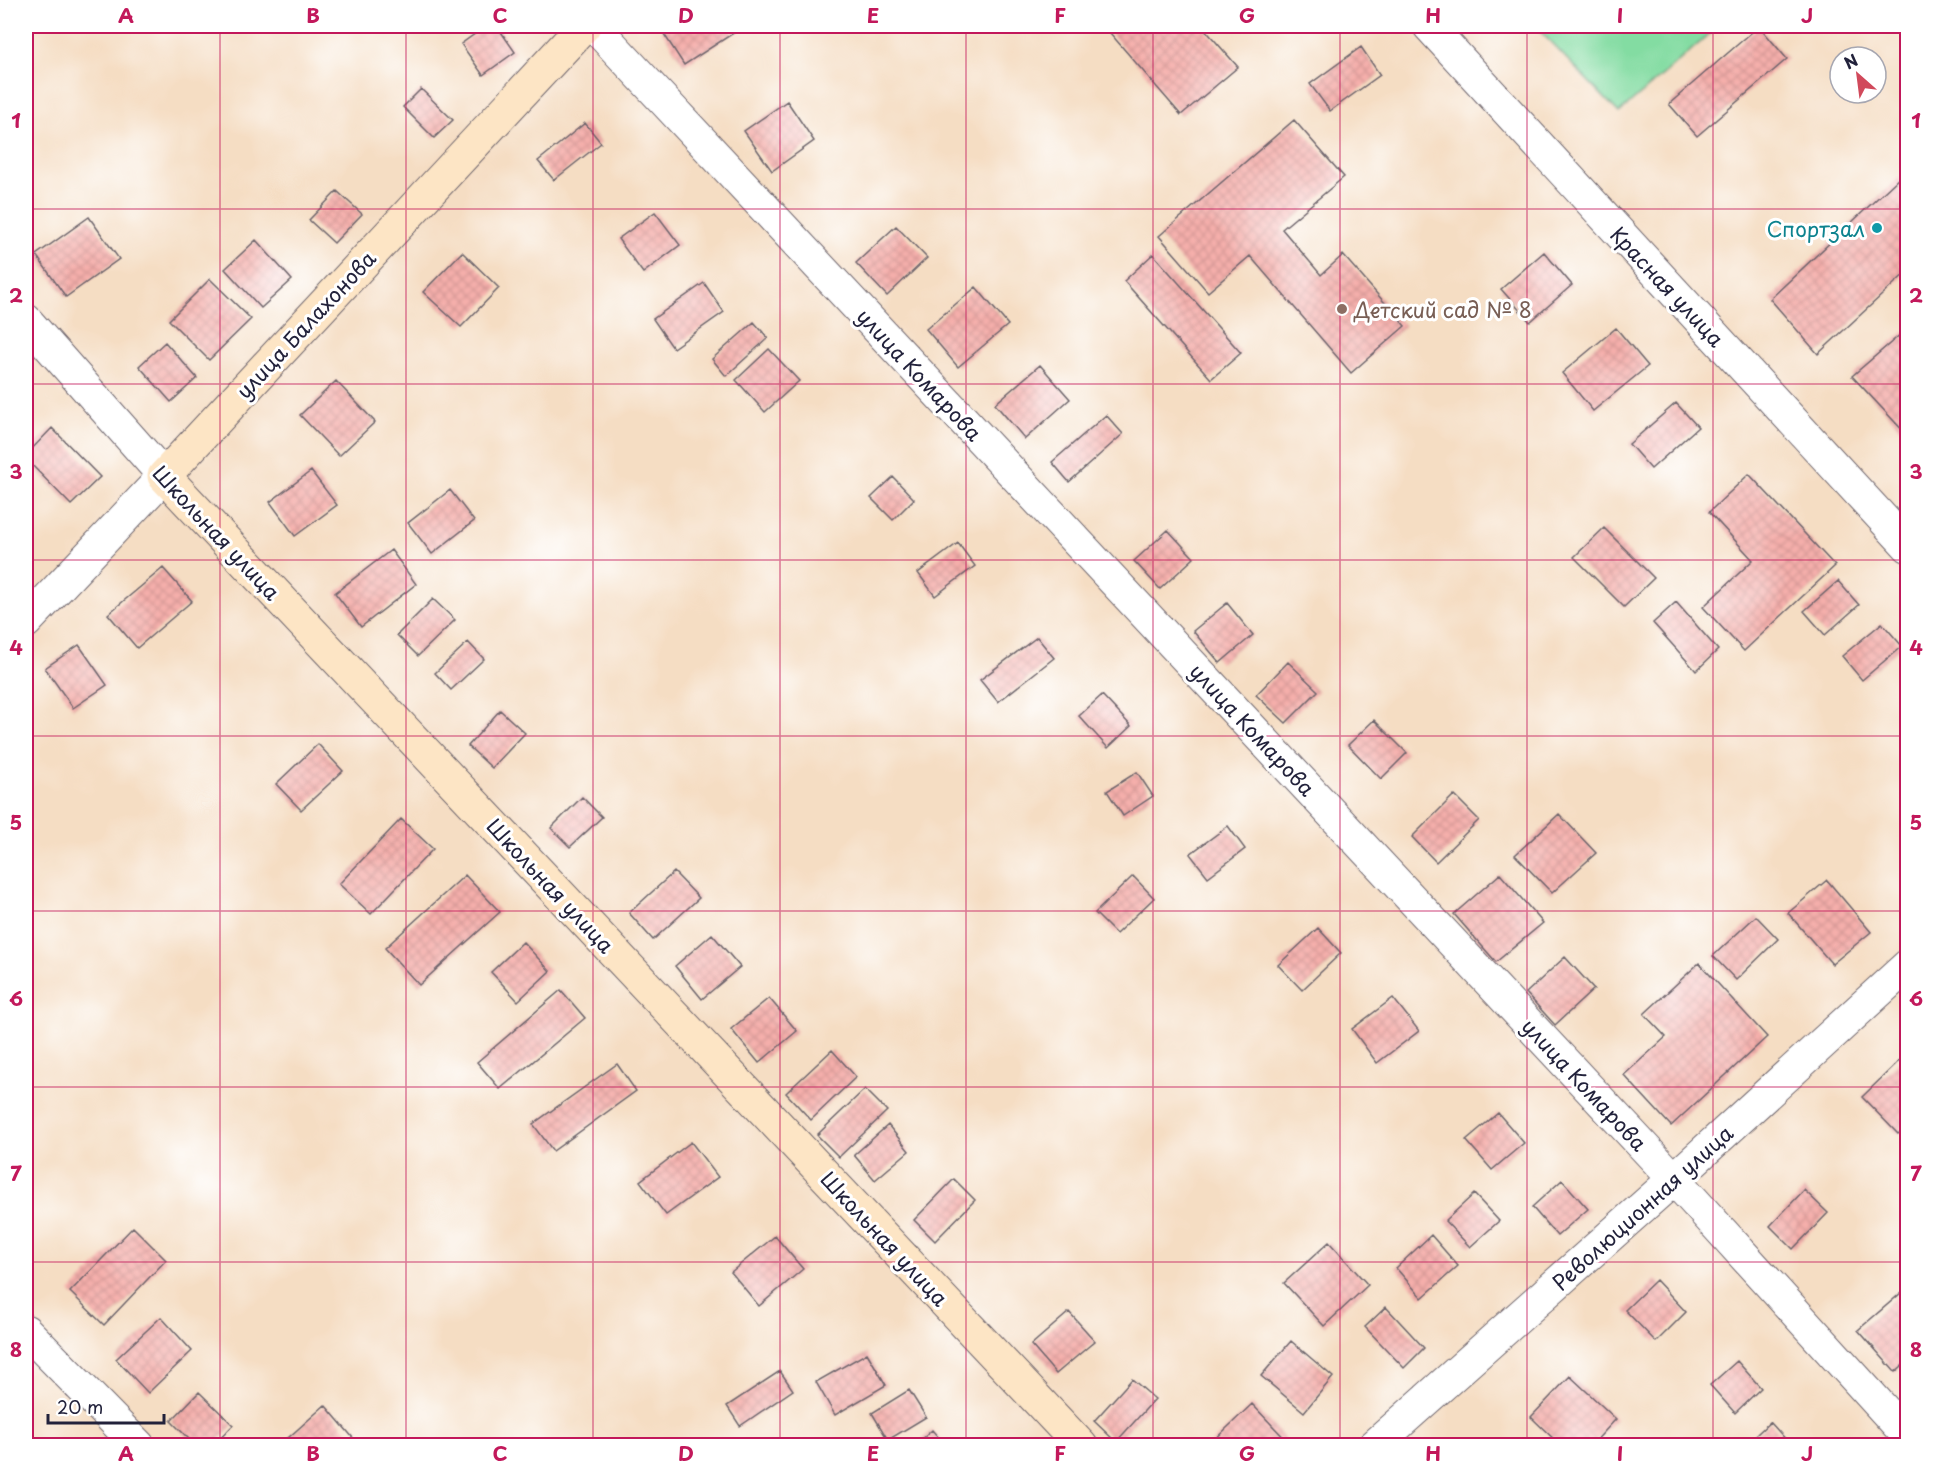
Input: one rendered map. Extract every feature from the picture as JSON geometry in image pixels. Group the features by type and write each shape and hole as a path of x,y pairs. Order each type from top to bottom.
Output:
{"street":[{"name":"улица Балахонова","path":"26,622 584,26"},
{"name":"улица Комарова","path":"594,26 1674,1179 1908,1436"},
{"name":"Красная улица","path":"1429,26 1908,546"},
{"name":"Школьная улица","path":"26,320 164,477 1081,1446"},
{"name":"Революционная улица","path":"1374,1446 1674,1179 1908,965"},
{"path":"26,1331 137,1445"}],"green space":[{"path":"1535,26 1719,26 1619,113"}],"building":[{"path":"486,26 497,26 515,52 483,75 461,44"},
{"path":"671,26 731,26 735,32 684,65 662,31"},
{"path":"1104,26 1202,26 1238,67 1181,115"},
{"path":"1759,26 1787,59 1697,136 1669,104"},
{"path":"1361,47 1380,75 1330,111 1310,84"},
{"path":"421,89 453,120 434,138 403,107"},
{"path":"787,101 814,141 772,171 744,131"},
{"path":"1294,120 1344,177 1282,229 1321,275 1343,255 1405,326 1351,373 1250,256 1208,292 1159,236"},
{"path":"585,123 601,143 554,180 538,161"},
{"name":"Спортзал","path":"1900,177 1908,185 1908,271 1818,354 1770,299"},
{"path":"337,191 362,214 334,243 309,220"},
{"path":"655,212 680,245 643,273 618,239"},
{"path":"89,217 119,259 66,297 36,255"},
{"path":"896,226 927,258 887,296 856,263"},
{"path":"256,240 292,280 261,308 225,269"},
{"path":"462,252 499,288 461,327 423,292"},
{"path":"1544,252 1572,285 1530,322 1501,289"},
{"path":"1153,254 1241,353 1211,379 1124,281"},
{"path":"210,279 251,319 209,360 169,320"},
{"path":"704,283 724,312 673,348 653,319"},
{"path":"976,287 1008,325 958,367 926,329"},
{"path":"754,322 768,338 726,376 712,359"},
{"path":"1616,328 1648,366 1593,411 1562,373"},
{"path":"1908,328 1908,436 1852,376"},
{"path":"165,342 197,378 171,402 139,366"},
{"path":"769,349 799,381 765,412 736,380"},
{"path":"1040,365 1070,399 1025,439 995,404"},
{"path":"336,381 375,422 339,456 300,415"},
{"path":"1676,403 1698,427 1651,469 1629,444"},
{"path":"1106,415 1123,434 1069,482 1052,462"},
{"path":"52,428 100,477 71,505 26,459 26,455"},
{"path":"311,471 337,505 295,536 270,502"},
{"path":"1749,474 1835,566 1744,651 1703,607 1753,560 1709,512"},
{"path":"893,477 914,499 893,520 871,498"},
{"path":"450,490 474,521 432,554 408,523"},
{"path":"1604,528 1654,578 1624,607 1574,557"},
{"path":"1168,530 1194,558 1160,589 1134,561"},
{"path":"958,543 975,566 935,596 918,573"},
{"path":"391,550 416,584 361,627 335,593"},
{"path":"163,568 192,601 137,648 108,614"},
{"path":"1838,581 1859,605 1825,635 1804,611"},
{"path":"433,599 455,620 418,656 397,635"},
{"path":"1676,602 1718,650 1696,671 1653,623"},
{"path":"1227,603 1253,635 1220,663 1193,631"},
{"path":"1882,623 1902,646 1862,680 1842,656"},
{"path":"1037,637 1054,658 998,702 980,680"},
{"path":"468,642 484,659 451,690 435,673"},
{"path":"79,645 107,685 73,708 45,668"},
{"path":"1288,662 1318,691 1286,723 1256,695"},
{"path":"1102,695 1131,726 1108,748 1079,716"},
{"path":"500,710 525,733 492,768 468,746"},
{"path":"1374,720 1407,753 1381,779 1348,745"},
{"path":"318,744 343,771 301,810 276,784"},
{"path":"1137,772 1153,796 1123,816 1107,791"},
{"path":"1454,795 1479,820 1436,862 1412,837"},
{"path":"582,797 602,817 570,847 551,828"},
{"path":"1559,814 1596,853 1552,893 1515,855"},
{"path":"401,819 433,849 371,914 339,884"},
{"path":"1228,826 1245,849 1208,877 1190,854"},
{"path":"674,872 699,898 653,940 629,913"},
{"path":"1500,874 1543,923 1496,962 1454,914"},
{"path":"465,875 500,912 419,985 385,948"},
{"path":"1133,876 1154,898 1116,934 1095,913"},
{"path":"1827,880 1871,932 1832,964 1788,913"},
{"path":"1756,916 1778,939 1736,980 1713,956"},
{"path":"1318,928 1341,953 1302,990 1278,965"},
{"path":"712,934 740,967 702,999 675,966"},
{"path":"523,942 550,971 518,1001 491,972"},
{"path":"1565,957 1594,989 1555,1025 1526,993"},
{"path":"1699,963 1767,1037 1671,1126 1624,1075 1666,1037 1644,1014"},
{"path":"561,990 585,1018 500,1089 477,1062"},
{"path":"769,998 797,1031 759,1063 731,1029"},
{"path":"1393,998 1419,1031 1377,1063 1352,1029"},
{"path":"832,1050 856,1077 811,1120 786,1093"},
{"path":"1900,1060 1908,1068 1908,1126 1898,1134 1862,1097"},
{"path":"617,1064 636,1091 553,1151 533,1124"},
{"path":"865,1089 887,1111 839,1157 817,1135"},
{"path":"1498,1113 1524,1143 1492,1170 1466,1140"},
{"path":"888,1125 909,1151 875,1180 854,1155"},
{"path":"691,1142 718,1177 666,1215 640,1181"},
{"path":"954,1179 975,1200 935,1241 914,1220"},
{"path":"1562,1180 1588,1209 1557,1236 1532,1207"},
{"path":"1804,1190 1828,1213 1793,1249 1770,1226"},
{"path":"1474,1194 1499,1221 1470,1247 1445,1221"},
{"path":"133,1227 166,1260 104,1325 70,1292"},
{"path":"1431,1235 1458,1266 1422,1298 1396,1268"},
{"path":"775,1236 803,1269 759,1306 731,1272"},
{"path":"1329,1242 1368,1285 1324,1326 1284,1283"},
{"path":"1656,1280 1686,1312 1656,1342 1625,1310"},
{"path":"1908,1287 1908,1361 1895,1372 1858,1330"},
{"path":"1386,1307 1424,1348 1404,1368 1365,1327"},
{"path":"1069,1312 1095,1341 1056,1374 1031,1345"},
{"path":"161,1317 192,1351 148,1393 116,1359"},
{"path":"1291,1341 1333,1377 1304,1412 1261,1376"},
{"path":"867,1353 886,1385 835,1415 816,1382"},
{"path":"1737,1361 1761,1388 1735,1413 1710,1385"},
{"path":"780,1371 793,1390 740,1426 727,1406"},
{"path":"1570,1376 1616,1419 1591,1446 1561,1446 1531,1417"},
{"path":"1132,1379 1155,1399 1116,1442 1094,1421"},
{"path":"909,1390 926,1417 888,1440 872,1413"},
{"path":"199,1392 233,1425 213,1446 196,1446 171,1421"},
{"path":"1252,1404 1292,1446 1208,1446"},
{"path":"325,1405 360,1446 279,1446"},
{"path":"1770,1422 1790,1444 1744,1446"},
{"path":"932,1430 946,1446 915,1446"}],"place":[{"name":"Спортзал","path":"1877,228"},
{"name":"Детский сад № 8","path":"1342,309"}]}
